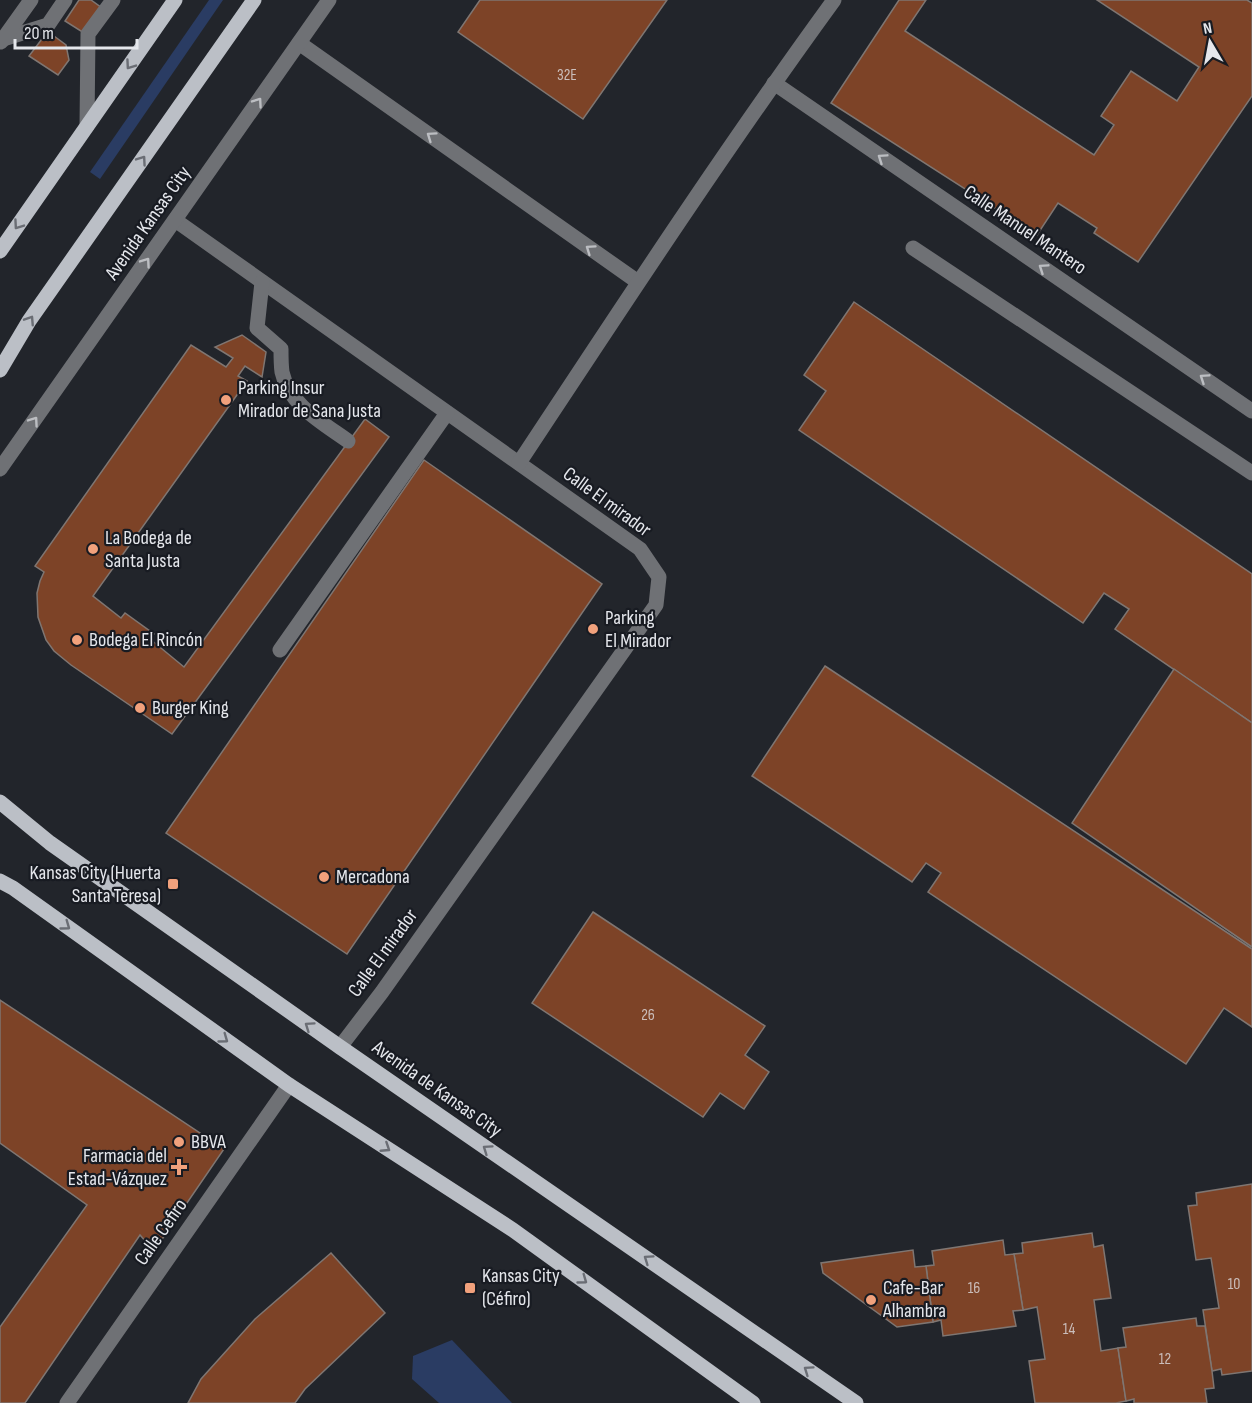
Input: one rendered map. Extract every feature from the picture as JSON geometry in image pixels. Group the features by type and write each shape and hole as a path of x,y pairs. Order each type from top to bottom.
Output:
{"main road":[{"path":"0,250 175,0"},
{"name":"Avenida Kansas City","path":"0,370 29,321 254,0"},
{"name":"Avenida de Kansas City","path":"0,802 50,843 340,1047 856,1403"},
{"path":"0,881 289,1085 513,1230 753,1403"}],"street":[{"path":"1,41 31,0"},
{"path":"1,41 48,24 65,0"},
{"path":"87,126 88,34 113,0"},
{"name":"Avenida Kansas City","path":"0,469 329,0"},
{"path":"519,463 638,282 774,83 834,0"},
{"path":"299,43 638,282"},
{"name":"Calle Manuel Mantero","path":"774,83 1252,411"},
{"name":"Calle El mirador","path":"175,220 639,549 659,577 656,605 382,992 340,1047"},
{"path":"913,248 1252,473"},
{"path":"262,282 257,328 281,349 282,372 290,393 306,411 348,441"},
{"path":"280,650 447,413"},
{"name":"Calle Cefiro","path":"67,1403 289,1085"}],"shaded area":[{"path":"209,0 223,0 100,179 90,172"},
{"path":"452,1340 512,1403 439,1403 412,1379 413,1356"}],"building":[{"path":"79,0 91,0 102,8 84,33 65,21"},
{"path":"480,0 667,0 583,119 458,32"},
{"path":"899,0 926,0 905,31 1094,155 1114,125 1101,116 1131,71 1177,101 1199,67 1097,0 1247,0 1252,3 1252,96 1138,262 1094,233 1097,228 1058,203 1037,235 831,103"},
{"path":"54,36 66,45 69,60 58,75 29,56 42,39"},
{"path":"854,302 1252,574 1252,723 1115,629 1129,609 1104,593 1083,623 799,430 826,391 804,375"},
{"path":"242,335 266,352 262,377 245,366 238,376 247,381 93,596 121,618 125,613 154,634 150,639 184,667 365,419 389,437 172,734 54,651 46,640 38,617 37,593 44,572 35,566 191,345 226,367 233,358 215,347"},
{"path":"424,460 602,584 347,954 166,833"},
{"path":"825,666 1252,949 1252,1027 1224,1008 1186,1064 928,892 941,873 926,863 912,882 752,776"},
{"path":"1174,669 1252,723 1252,947 1072,823"},
{"path":"593,912 765,1026 745,1055 769,1072 744,1109 720,1093 703,1117 532,1003"},
{"path":"0,1000 224,1149 154,1251 140,1235 25,1403 0,1403 0,1327 87,1205 0,1143"},
{"path":"1252,1184 1252,1371 1222,1375 1221,1369 1212,1371 1203,1310 1219,1308 1211,1258 1196,1260 1188,1206 1197,1205 1196,1193"},
{"path":"1092,1233 1094,1247 1103,1245 1111,1298 1094,1300 1101,1351 1118,1348 1126,1401 1035,1403 1029,1361 1045,1359 1037,1307 1023,1310 1014,1254 1023,1253 1022,1243"},
{"path":"1003,1240 1005,1255 1014,1254 1023,1310 1013,1311 1016,1326 943,1336 941,1320 933,1322 926,1266 934,1265 932,1251"},
{"path":"913,1250 915,1267 926,1266 933,1322 897,1327 823,1273 821,1263"},
{"path":"331,1253 385,1313 305,1389 295,1403 188,1403 201,1379 255,1319"},
{"path":"1196,1318 1197,1326 1205,1326 1212,1371 1214,1388 1205,1389 1207,1403 1134,1403 1134,1399 1126,1401 1118,1348 1126,1347 1123,1328"}],"place":[{"name":"Parking Insur Mirador de Sana Justa","path":"226,400"},
{"name":"La Bodega de Santa Justa","path":"93,549"},
{"name":"Parking El Mirador","path":"593,629"},
{"name":"Bodega El Rincón","path":"77,640"},
{"name":"Burger King","path":"140,708"},
{"name":"Mercadona","path":"324,877"},
{"name":"Kansas City (Huerta Santa Teresa)","path":"173,884"},
{"name":"BBVA","path":"179,1142"},
{"name":"Farmacia del Estad-Vázquez","path":"179,1167"},
{"name":"Kansas City (Céfiro)","path":"470,1288"},
{"name":"Cafe-Bar Alhambra","path":"871,1300"}]}
